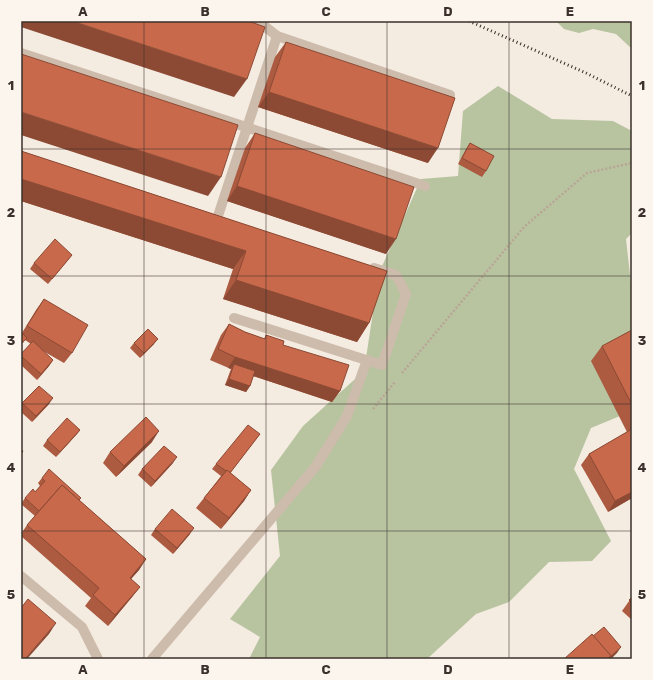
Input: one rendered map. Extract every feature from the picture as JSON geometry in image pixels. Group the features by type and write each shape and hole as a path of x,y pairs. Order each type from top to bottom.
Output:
{"street":[{"path":"258,21 277,36 450,95"},
{"path":"218,216 277,36"},
{"path":"21,53 425,186"},
{"path":"234,318 382,365 406,294 396,275 366,265"},
{"path":"152,659 316,466 347,416 367,360"},
{"path":"21,576 82,627 98,659"}],"path":[{"path":"373,409 524,227 587,173 632,163"}],"green space":[{"path":"556,21 632,21 632,49 616,34 593,29 579,33 564,29"},
{"path":"498,86 552,119 613,121 632,131 632,233 626,239 632,293 632,411 591,428 574,469 611,541 592,561 549,562 509,602 476,614 427,659 249,659 260,637 230,619 280,556 271,470 303,426 364,371 379,273 421,179 458,176 463,111"}],"building":[{"path":"72,21 248,21 265,27 247,79"},
{"path":"286,42 455,98 438,148 269,92"},
{"path":"21,54 238,125 221,177 21,112"},
{"path":"255,133 414,187 396,239 237,186"},
{"path":"470,143 494,156 486,171 462,158"},
{"path":"21,151 387,271 369,323 236,280 246,251 21,179"},
{"path":"55,239 72,255 52,279 34,263"},
{"path":"44,299 88,325 72,353 27,326"},
{"path":"229,324 245,332 265,339 266,335 284,341 283,345 349,365 340,391 235,357 218,349"},
{"path":"148,329 158,339 144,353 134,343"},
{"path":"632,330 632,405 602,346"},
{"path":"21,332 27,338 21,344"},
{"path":"33,341 53,360 41,374 21,356 21,354"},
{"path":"234,364 255,371 250,386 229,379"},
{"path":"39,386 53,398 36,416 22,403"},
{"path":"146,417 159,431 124,466 110,452"},
{"path":"67,418 80,430 60,452 47,440"},
{"path":"248,425 260,434 230,473 216,464"},
{"path":"632,429 632,492 615,501 589,454"},
{"path":"164,446 177,457 155,481 142,469"},
{"path":"49,469 81,498 79,500 62,485 39,511 25,498 33,489 35,492 45,481 42,478"},
{"path":"227,470 251,490 229,518 204,498"},
{"path":"62,485 146,559 130,578 140,587 115,615 93,595 99,588 27,525"},
{"path":"172,509 194,528 177,548 155,529"},
{"path":"28,599 56,623 25,659 21,659 21,608"},
{"path":"604,627 621,647 609,658 611,656 593,636"},
{"path":"592,634 611,656 607,659 564,659"}],"railway":[{"path":"469,21 586,73 632,96"}]}
